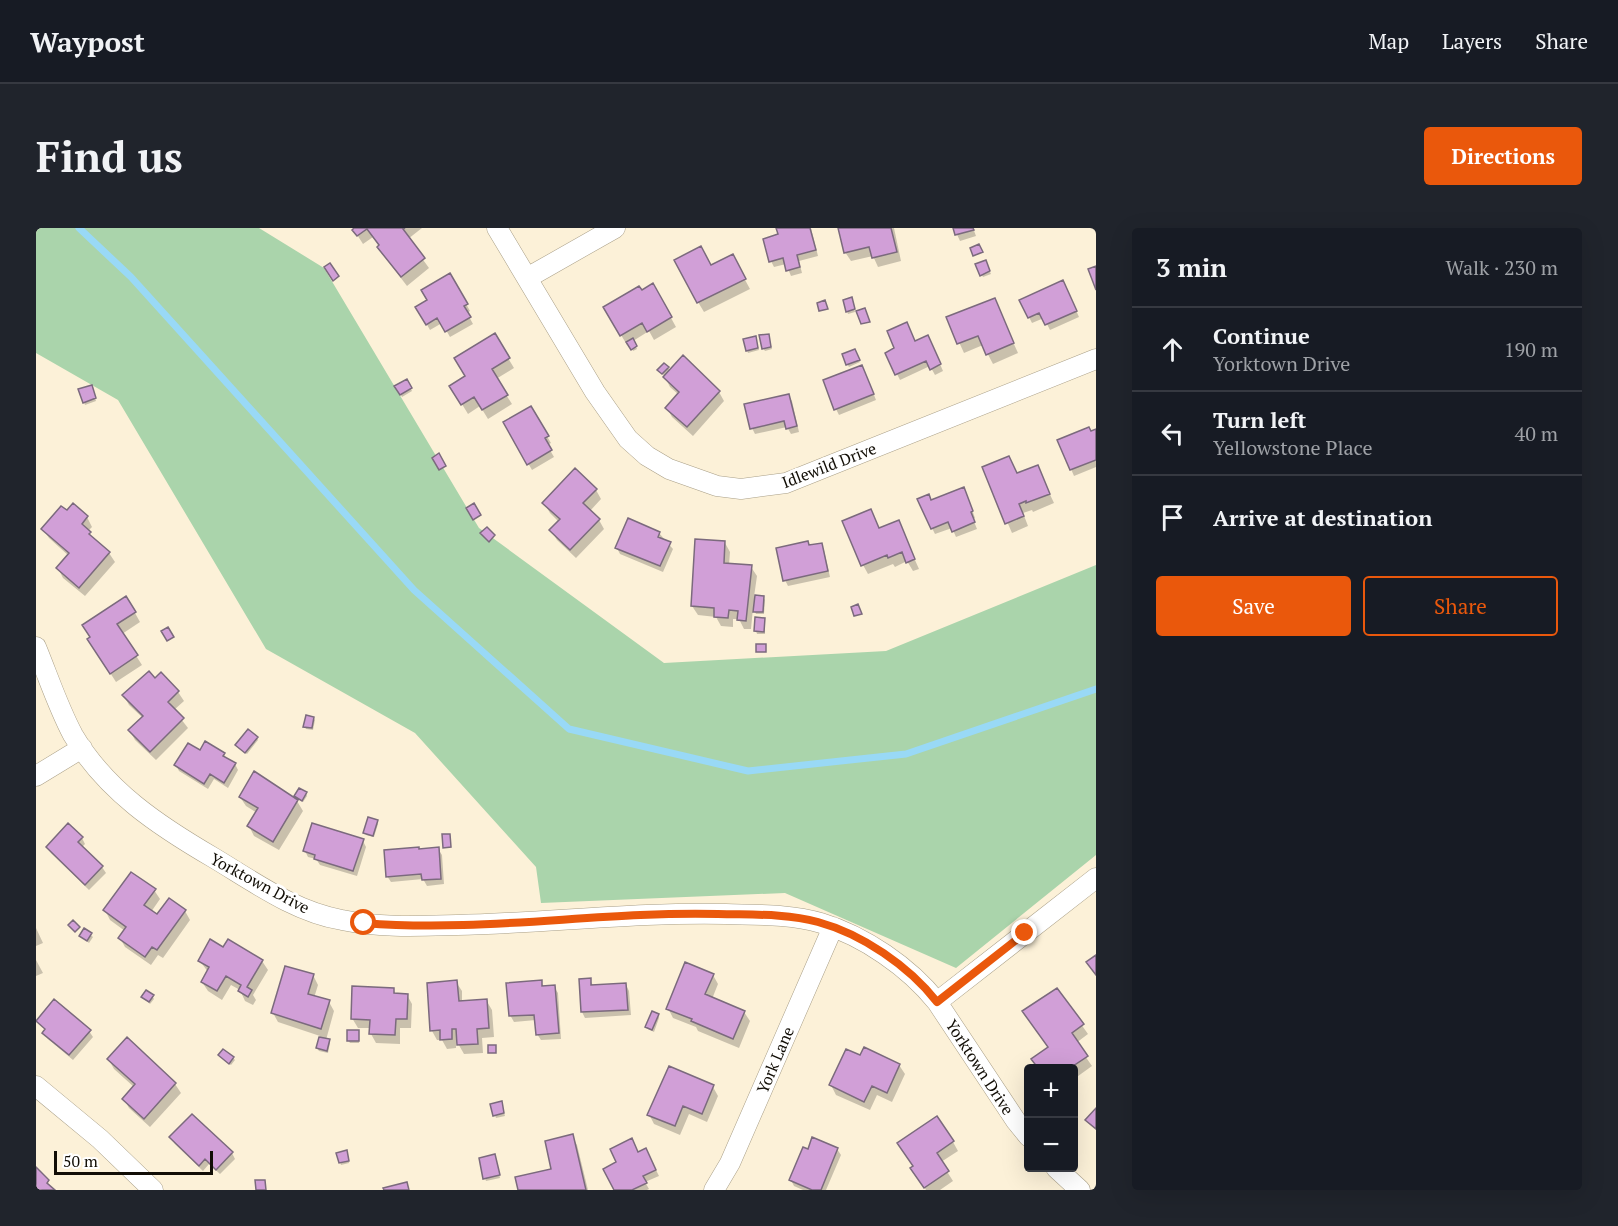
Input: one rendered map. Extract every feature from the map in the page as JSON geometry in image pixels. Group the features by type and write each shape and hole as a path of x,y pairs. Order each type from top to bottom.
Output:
{"street":[{"name":"Idlewild Drive","path":"497,228 590,383 628,439 647,456 669,469 717,486 741,489 786,483 1096,358"},
{"path":"527,278 615,228"},
{"name":"Yorktown Drive","path":"36,647 64,716 82,748 106,779 151,819 284,899 324,916 402,927 491,925 688,913 785,916 833,927 899,964 926,987 990,1084 1024,1130"},
{"path":"36,776 82,748"},
{"path":"937,1002 1096,878"},
{"name":"York Lane","path":"714,1190 730,1163 833,927"},
{"path":"36,1086 108,1147 153,1190"},
{"path":"1061,1172 1080,1190"}],"green space":[{"path":"36,228 259,228 324,268 479,528 664,663 886,651 1096,565 1096,855 956,968 785,893 541,903 536,867 415,733 266,649 118,400 36,353"}],"building":[{"path":"354,228 405,228 403,229 425,258 401,277 377,247 379,245 367,229 357,236 352,230"},
{"path":"776,228 810,228 816,250 797,255 800,267 786,271 783,258 769,262 763,239 778,234"},
{"path":"838,228 891,228 897,252 872,258 869,247 844,253"},
{"path":"953,228 973,228 974,230 955,235"},
{"path":"979,244 983,252 973,256 970,248"},
{"path":"701,246 711,265 733,254 746,279 697,303 674,260"},
{"path":"986,260 990,271 980,276 975,264"},
{"path":"330,263 339,276 333,281 324,267"},
{"path":"1096,266 1096,290 1088,269"},
{"path":"450,273 468,304 464,306 471,317 445,332 437,318 426,325 415,307 427,300 421,290"},
{"path":"1063,280 1077,311 1045,325 1039,313 1028,318 1019,300"},
{"path":"653,283 672,317 647,332 642,323 620,336 603,307 639,286 642,290"},
{"path":"852,297 855,309 846,312 843,300"},
{"path":"995,298 1014,343 986,355 978,336 957,344 946,317"},
{"path":"825,300 828,309 819,311 817,303"},
{"path":"865,308 870,322 861,324 856,311"},
{"path":"907,322 915,341 928,335 941,364 930,370 926,361 895,375 885,353 894,348 887,331"},
{"path":"495,333 510,358 492,369 508,395 482,410 474,397 461,405 449,386 465,376 454,358"},
{"path":"769,334 771,347 762,349 759,335"},
{"path":"756,336 758,348 746,351 743,339"},
{"path":"633,338 637,346 631,350 626,342"},
{"path":"855,349 860,360 846,365 842,354"},
{"path":"683,355 720,391 687,427 665,408 679,392 663,377"},
{"path":"664,363 669,367 662,374 657,370"},
{"path":"862,365 874,394 834,410 823,380"},
{"path":"407,379 412,388 400,395 394,386"},
{"path":"92,385 96,398 83,403 78,389"},
{"path":"789,394 797,426 786,429 784,421 750,429 744,404"},
{"path":"531,406 549,436 545,438 552,450 527,465 503,422"},
{"path":"1089,427 1091,431 1096,429 1096,460 1070,470 1057,440"},
{"path":"439,453 446,466 439,470 432,458"},
{"path":"1009,456 1017,473 1038,465 1050,494 1019,504 1024,516 1005,524 982,467"},
{"path":"575,468 597,489 583,503 600,519 570,550 549,530 560,519 542,503"},
{"path":"964,487 975,522 952,532 948,522 931,529 917,499 929,494 931,500"},
{"path":"73,503 88,516 82,524 91,532 89,534 110,552 79,588 56,568 69,553 41,529 61,506 67,510"},
{"path":"474,503 481,515 473,520 466,508"},
{"path":"871,509 879,528 899,520 915,559 906,563 902,552 888,558 887,555 861,566 842,521"},
{"path":"628,518 660,532 658,537 671,542 660,566 615,548"},
{"path":"487,527 495,535 489,542 480,533"},
{"path":"695,539 725,541 724,563 752,565 746,621 737,620 738,611 729,610 728,618 714,617 714,608 691,606"},
{"path":"808,541 809,545 822,543 828,571 783,581 776,548"},
{"path":"755,595 764,596 763,612 753,612"},
{"path":"126,596 136,612 117,624 138,655 110,674 87,639 90,637 82,625"},
{"path":"858,604 862,614 854,616 851,607"},
{"path":"755,617 765,618 764,632 754,631"},
{"path":"168,627 174,637 167,641 161,631"},
{"path":"756,644 766,644 766,652 756,652"},
{"path":"149,671 155,678 161,672 179,691 168,702 184,718 150,752 128,730 143,716 122,695"},
{"path":"306,715 314,717 312,728 303,727"},
{"path":"248,729 258,737 245,753 235,745"},
{"path":"205,741 225,753 223,756 236,763 224,783 210,774 204,784 174,765 188,743 200,750"},
{"path":"254,771 298,800 273,842 247,826 258,808 239,797"},
{"path":"299,788 307,792 302,801 294,796"},
{"path":"368,817 378,820 373,836 363,833"},
{"path":"68,823 83,837 78,842 103,866 85,885 46,847"},
{"path":"312,823 364,839 353,871 314,859 315,855 303,851"},
{"path":"442,834 450,834 451,847 443,848"},
{"path":"419,847 419,849 439,847 441,879 422,880 421,874 386,877 384,850"},
{"path":"131,872 156,889 144,905 157,914 169,898 186,910 157,950 152,947 145,957 118,938 126,927 103,910"},
{"path":"73,920 80,927 75,932 68,925"},
{"path":"84,928 92,933 87,941 79,936"},
{"path":"210,939 223,947 228,939 263,960 247,987 252,990 248,997 238,991 241,985 226,976 217,991 201,982 209,967 198,961"},
{"path":"1096,955 1096,975 1086,962"},
{"path":"685,962 714,974 705,994 745,1011 733,1039 666,1009"},
{"path":"285,966 314,974 308,994 330,1000 321,1029 271,1013"},
{"path":"591,978 591,985 626,983 628,1010 581,1012 579,979"},
{"path":"457,980 459,1001 487,999 489,1028 477,1029 478,1044 457,1045 456,1029 452,1029 452,1039 440,1040 440,1030 430,1031 427,983"},
{"path":"542,980 542,986 555,985 559,1033 536,1035 534,1015 509,1016 506,983"},
{"path":"352,986 394,988 394,993 408,994 407,1019 396,1019 395,1035 369,1034 370,1020 351,1019"},
{"path":"1057,988 1084,1024 1072,1033 1088,1056 1076,1064 1035,1064 1031,1059 1048,1047 1022,1011"},
{"path":"146,990 154,995 149,1002 141,997"},
{"path":"54,999 91,1030 69,1055 42,1033 45,1029 36,1021"},
{"path":"652,1011 659,1014 652,1030 645,1027"},
{"path":"347,1030 359,1030 359,1041 347,1041"},
{"path":"127,1037 176,1083 144,1119 122,1099 135,1084 107,1059"},
{"path":"319,1037 330,1039 327,1051 316,1048"},
{"path":"488,1045 496,1045 496,1053 488,1053"},
{"path":"864,1047 900,1064 887,1093 872,1086 864,1102 829,1085 846,1049 860,1055"},
{"path":"223,1049 234,1057 229,1064 218,1055"},
{"path":"669,1066 714,1085 702,1114 683,1106 675,1126 647,1115"},
{"path":"502,1101 504,1113 493,1116 490,1104"},
{"path":"1096,1108 1096,1129 1085,1120"},
{"path":"192,1114 233,1152 216,1170 205,1159 199,1166 169,1137"},
{"path":"937,1116 954,1141 937,1153 949,1171 924,1188 910,1168 913,1166 897,1143"},
{"path":"573,1134 586,1190 518,1190 515,1177 551,1169 545,1141"},
{"path":"812,1137 838,1148 821,1190 812,1190 789,1180 803,1147 808,1149"},
{"path":"632,1138 638,1152 646,1148 656,1170 643,1176 647,1183 632,1190 614,1190 603,1169 616,1162 610,1149"},
{"path":"347,1150 349,1161 339,1163 336,1153"},
{"path":"495,1154 500,1175 483,1179 479,1158"},
{"path":"36,1167 49,1180 47,1183 55,1190 36,1190"},
{"path":"255,1180 265,1180 266,1190 256,1190"},
{"path":"407,1182 409,1190 384,1190 383,1188"}],"waterway":[{"path":"79,228 131,277 414,590 569,729 748,771 906,754 1096,689"}],"route":[{"path":"364,923 402,927 491,925 688,913 785,916 833,927 883,953 915,977 937,1002 1025,933"}]}
